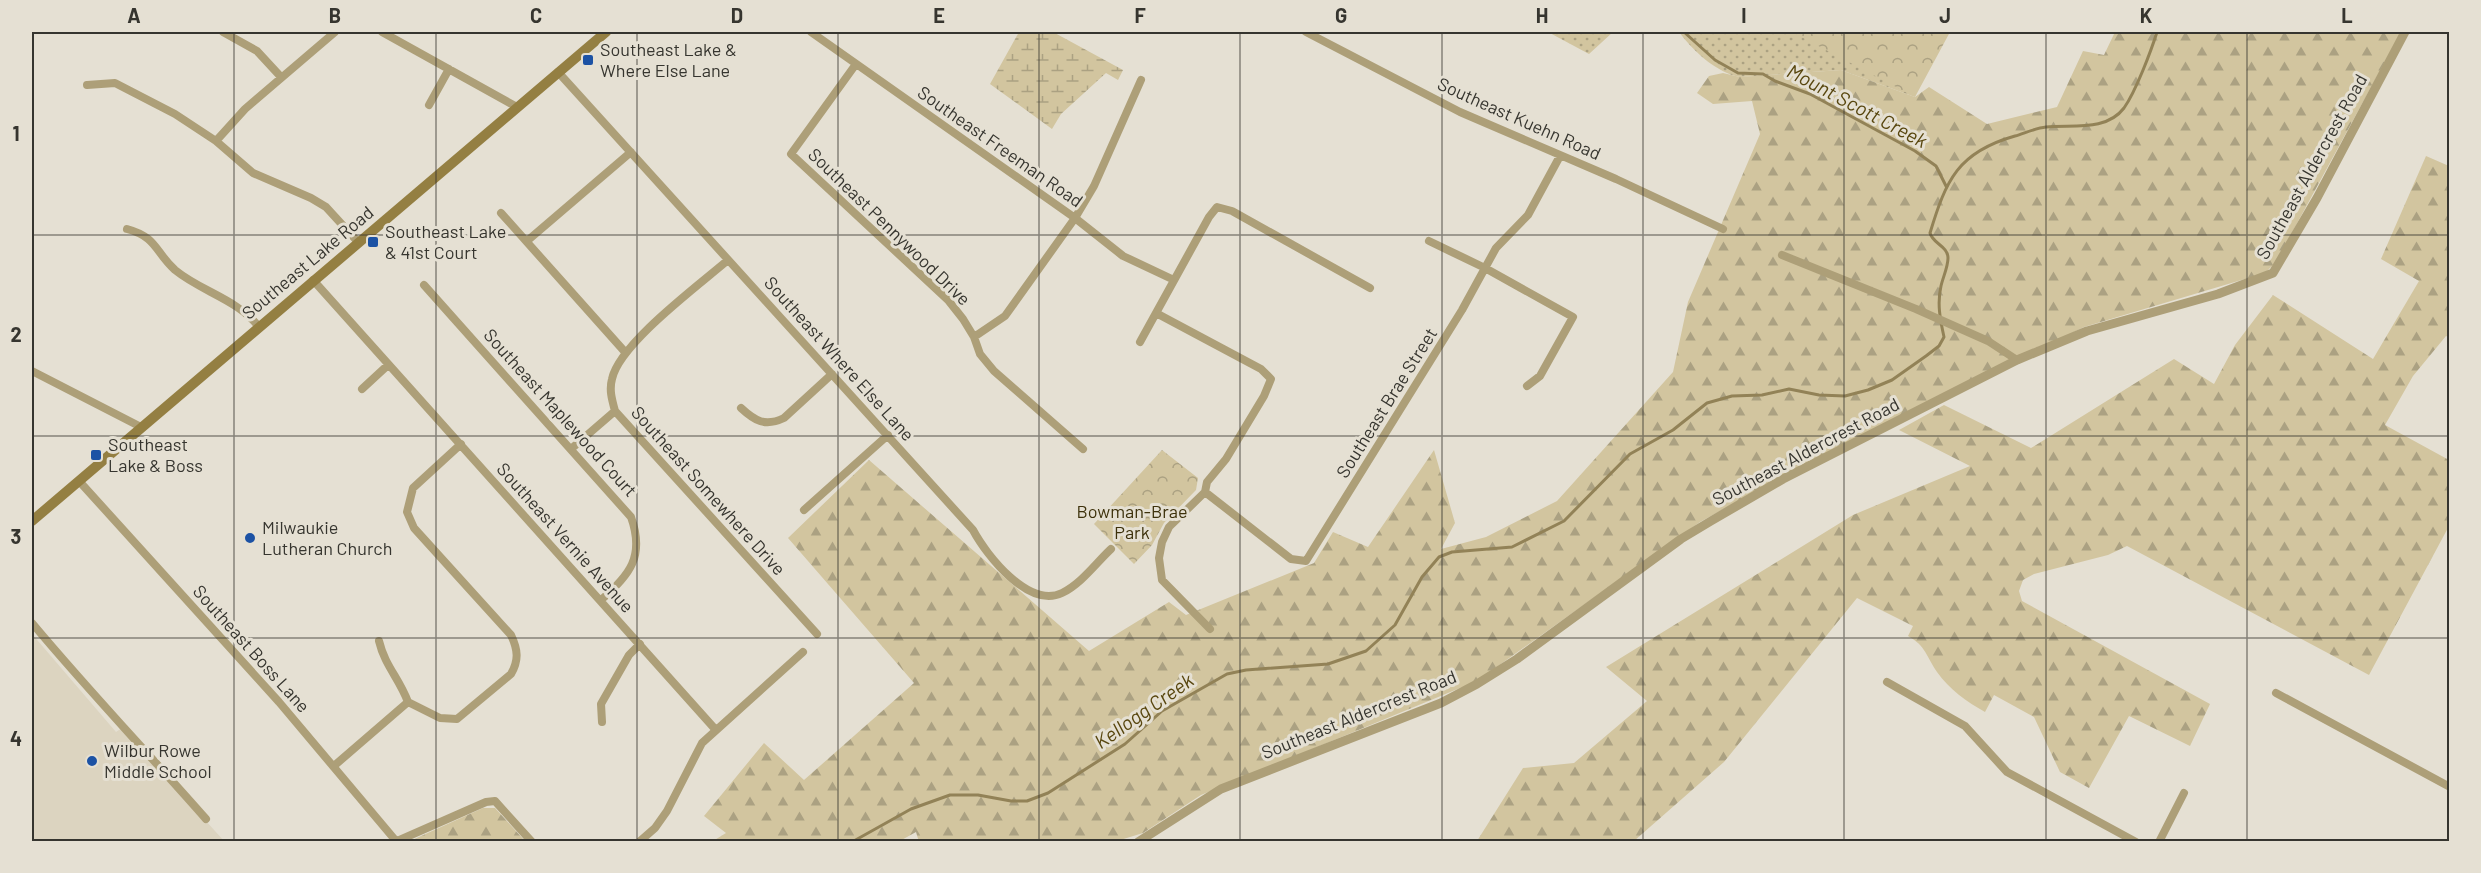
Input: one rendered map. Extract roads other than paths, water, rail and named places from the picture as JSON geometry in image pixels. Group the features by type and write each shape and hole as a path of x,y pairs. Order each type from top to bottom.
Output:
{"main road":[{"name":"Southeast Lake Road","path":"32,521 606,32"}],"street":[{"path":"224,32 257,51 281,76"},
{"path":"216,141 233,121 281,76 335,32"},
{"path":"382,32 517,107"},
{"name":"Southeast Freeman Road","path":"811,32 1075,218 1123,256 1174,280"},
{"name":"Southeast Kuehn Road","path":"1306,32 1460,112 1616,179 1724,229"},
{"name":"Southeast Aldercrest Road","path":"1138,842 1221,789 1441,703 1477,684 1517,659 1681,539 1711,520 1783,479 2017,360 2087,331 2218,294 2272,273 2320,192 2405,32"},
{"name":"Southeast Pennywood Drive","path":"856,64 791,154 948,300 974,337"},
{"path":"429,105 449,69"},
{"name":"Southeast Where Else Lane","path":"558,72 973,530 980,543 1011,579 1037,595 1060,595 1071,588 1111,549"},
{"path":"1083,449 994,371 981,354 974,337 1005,316 1075,218 1094,186 1141,80"},
{"path":"87,85 115,83 175,114 216,141 253,173 311,198 326,207 358,242"},
{"path":"527,241 631,152"},
{"name":"Southeast Brae Street","path":"1205,492 1291,559 1306,561 1462,310 1500,242 1528,215 1560,156"},
{"path":"1140,342 1209,217 1217,207 1232,212 1370,288"},
{"path":"501,213 625,352"},
{"path":"127,229 151,240 179,273 244,309 260,327"},
{"path":"1429,241 1485,268 1573,317 1540,376 1527,386"},
{"path":"1782,255 1916,309 1999,347 2017,360"},
{"name":"Southeast Somewhere Drive","path":"728,260 625,352 612,378 610,392 615,411 817,634"},
{"name":"Southeast Vernie Avenue","path":"313,280 715,729"},
{"name":"Southeast Maplewood Court","path":"424,285 624,506 636,530 638,543 630,569 601,600"},
{"path":"1156,313 1261,369 1271,379 1264,396 1226,459 1207,482 1205,492 1169,527 1162,542 1159,571 1168,587 1210,628"},
{"path":"362,389 388,365"},
{"path":"32,371 141,427"},
{"path":"741,408 758,422 776,422 784,418 832,374"},
{"path":"571,449 615,411"},
{"path":"804,510 888,435"},
{"path":"379,641 384,663 402,686 408,702 440,718 457,719 464,716 511,674 516,665 518,655 510,635 414,528 406,512 407,502 413,488 460,444"},
{"name":"Southeast Boss Lane","path":"79,481 335,765 395,841"},
{"path":"32,623 102,706 124,727 207,819"},
{"path":"602,722 601,704 629,655 640,644"},
{"path":"639,842 655,828 667,811 693,756 715,729 803,652"},
{"path":"1887,682 1965,726 2007,772 2136,842"},
{"path":"2276,693 2450,787"},
{"path":"335,765 408,702"},
{"path":"2159,842 2184,793"},
{"path":"395,841 486,802 495,801 532,842"}],"waterway":[{"name":"Mount Scott Creek","path":"1684,32 1715,60 1738,73 1763,74 1810,94 1915,151 1936,166 1946,186"},
{"name":"Kellogg Creek","path":"852,842 911,809 950,795 978,795 1011,801 1027,801 1048,793 1125,744 1162,711 1227,674 1246,670 1328,664 1366,651 1395,625 1422,577 1439,557 1452,552 1512,547 1564,521 1630,454 1673,430 1707,403 1732,396 1762,395 1789,389 1819,395 1845,396 1892,380 1939,346 1944,337 1939,299 1948,258 1946,251 1930,233 1942,198 1957,171 1980,150 2038,128 2098,124 2117,116 2133,92 2157,32"}],"place":[{"name":"Southeast Lake & Where Else Lane","path":"588,60"},
{"name":"Southeast Lake & 41st Court","path":"373,242"},
{"name":"Southeast Lake & Boss","path":"96,455"},
{"name":"Milwaukie Lutheran Church","path":"250,538"},
{"name":"Wilbur Rowe Middle School","path":"92,761"}],"park label":[{"name":"Bowman-Brae Park","path":"1132,522"}]}
